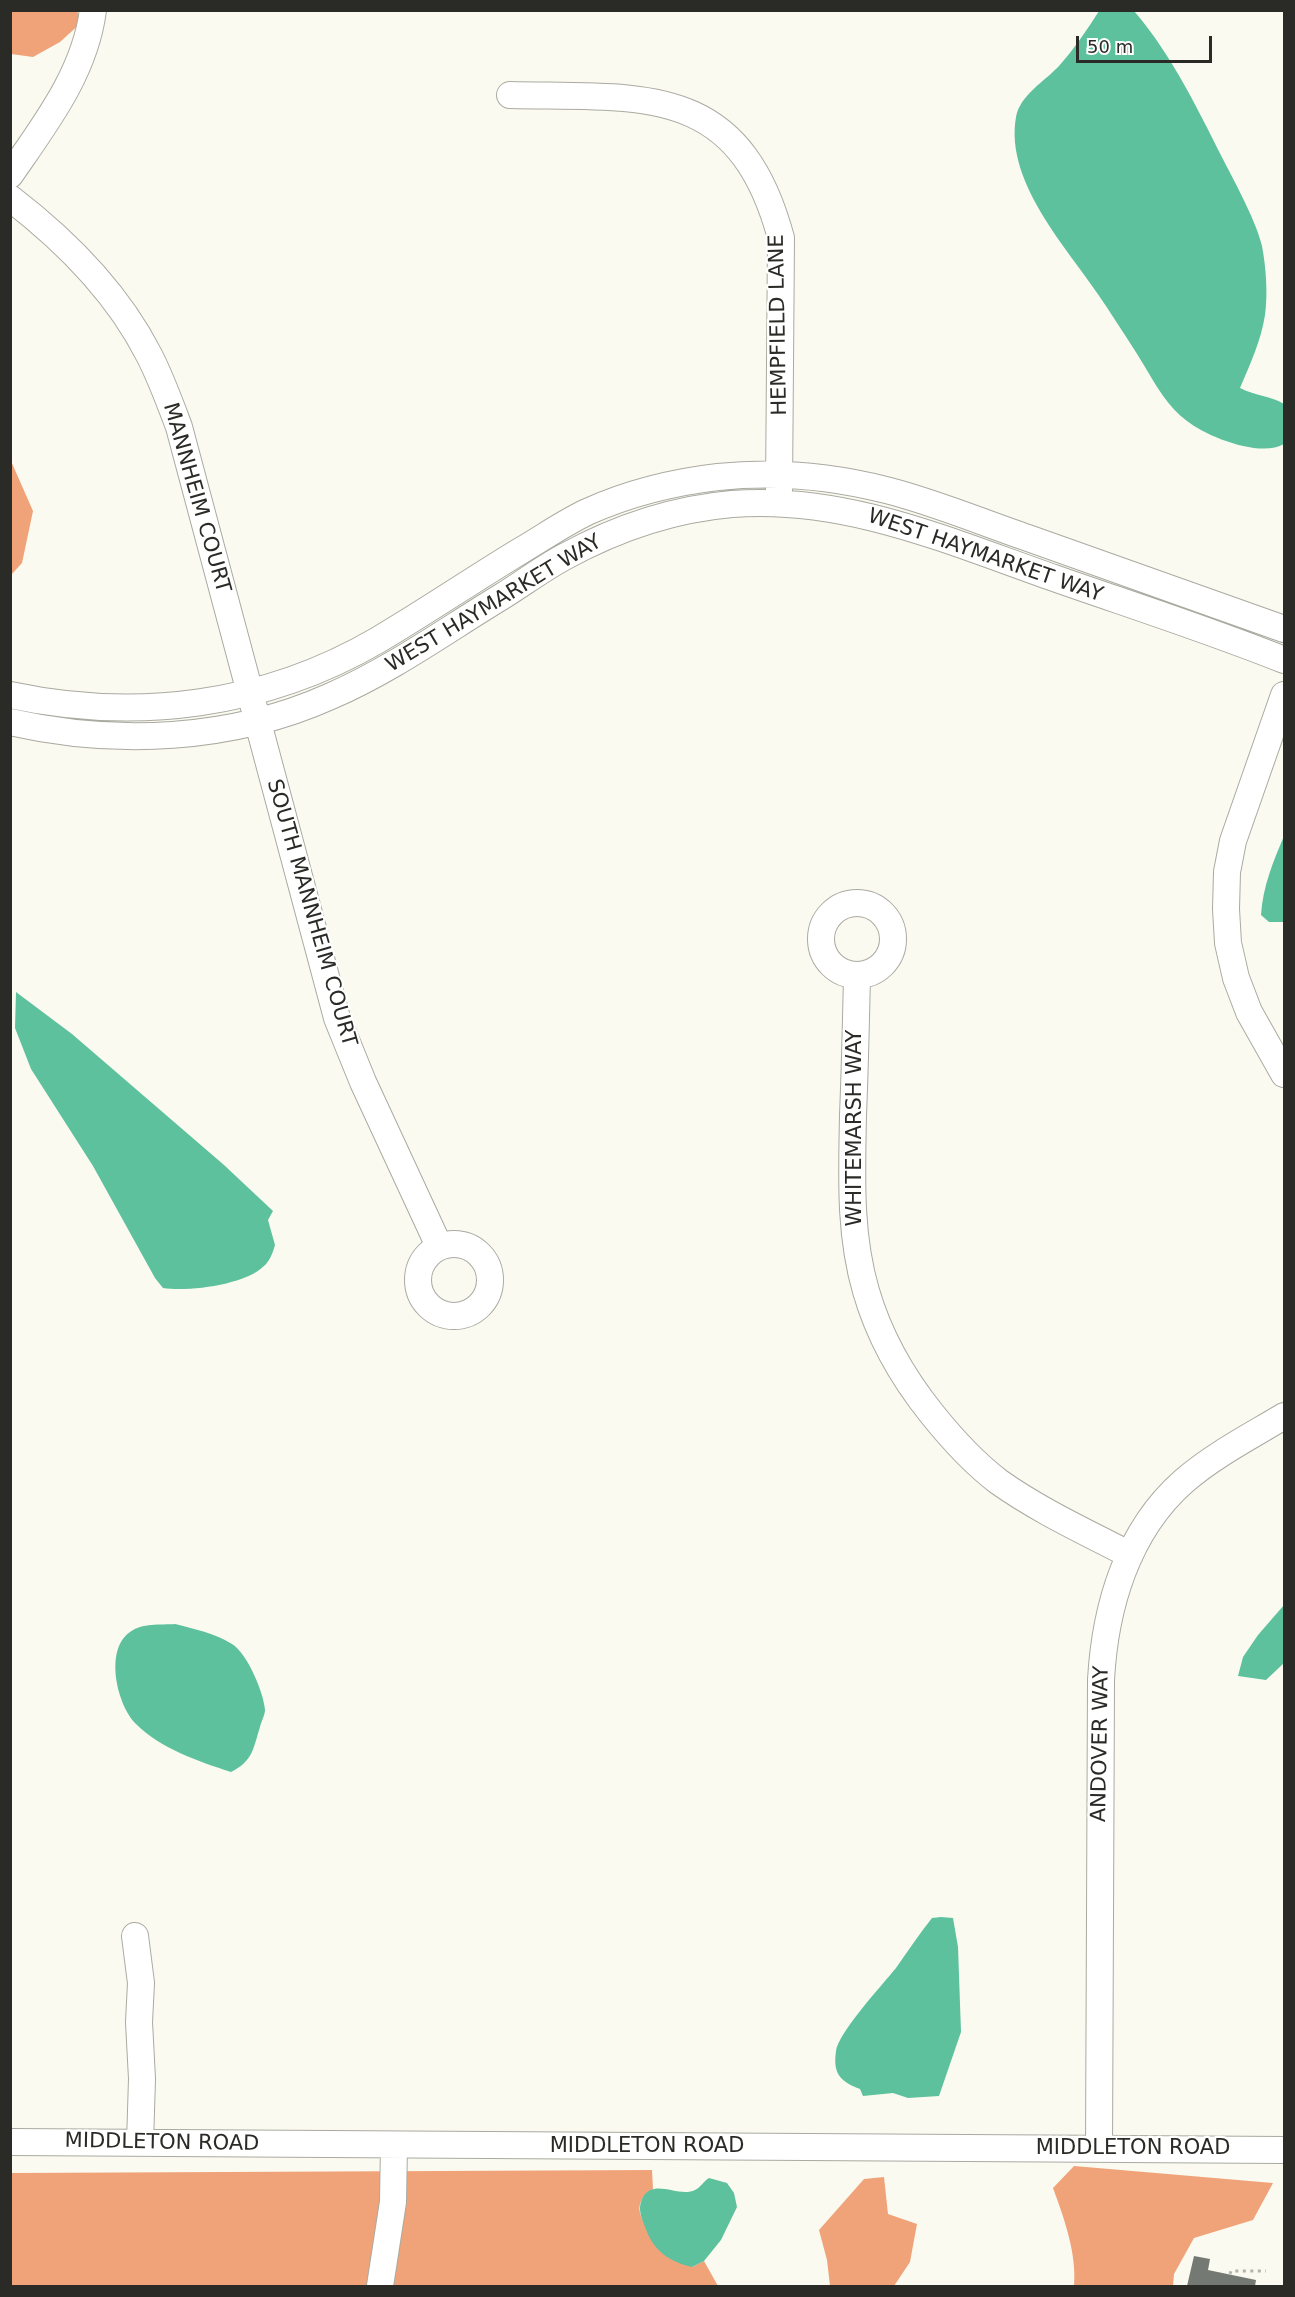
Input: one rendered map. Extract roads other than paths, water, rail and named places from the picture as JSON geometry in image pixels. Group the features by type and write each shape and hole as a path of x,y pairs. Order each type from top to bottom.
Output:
{"street":[{"path":"10,175 67,89 83,52 93,10"},
{"name":"HEMPFIELD LANE","path":"510,95 624,97 663,103 692,113 720,132 745,156 772,206 781,238 779,502"},
{"name":"MANNHEIM COURT","path":"10,198 41,222 74,253 124,314 149,354 179,426 253,707"},
{"name":"WEST HAYMARKET WAY","path":"10,722 102,737 197,732 253,707 377,640 547,534 587,512 621,499 691,481 779,474 841,481 890,490 1284,629"},
{"name":"WEST HAYMARKET WAY","path":"10,695 63,705 123,709 197,704 253,707 330,697 368,678 563,558 599,540 638,524 682,512 729,504 779,502 857,512 909,528 1284,660"},
{"path":"1284,695 1233,841 1227,872 1226,909 1228,943 1236,978 1249,1012 1284,1074"},
{"name":"SOUTH MANNHEIM COURT","path":"253,707 337,1018 363,1082 439,1246"},
{"name":"WHITEMARSH WAY","path":"857,975 851,1194 859,1261 866,1292 884,1338 900,1369 922,1401 945,1431 973,1460 999,1481 1047,1512 1130,1555"},
{"name":"ANDOVER WAY","path":"1099,2149 1101,1680 1107,1621 1114,1592 1146,1525 1183,1482 1210,1461 1284,1416"},
{"path":"135,1936 141,1983 139,2022 142,2079 141,2143"},
{"name":"MIDDLETON ROAD","path":"10,2142 1284,2150"},
{"path":"380,2286 393,2202 394,2145"}]}
